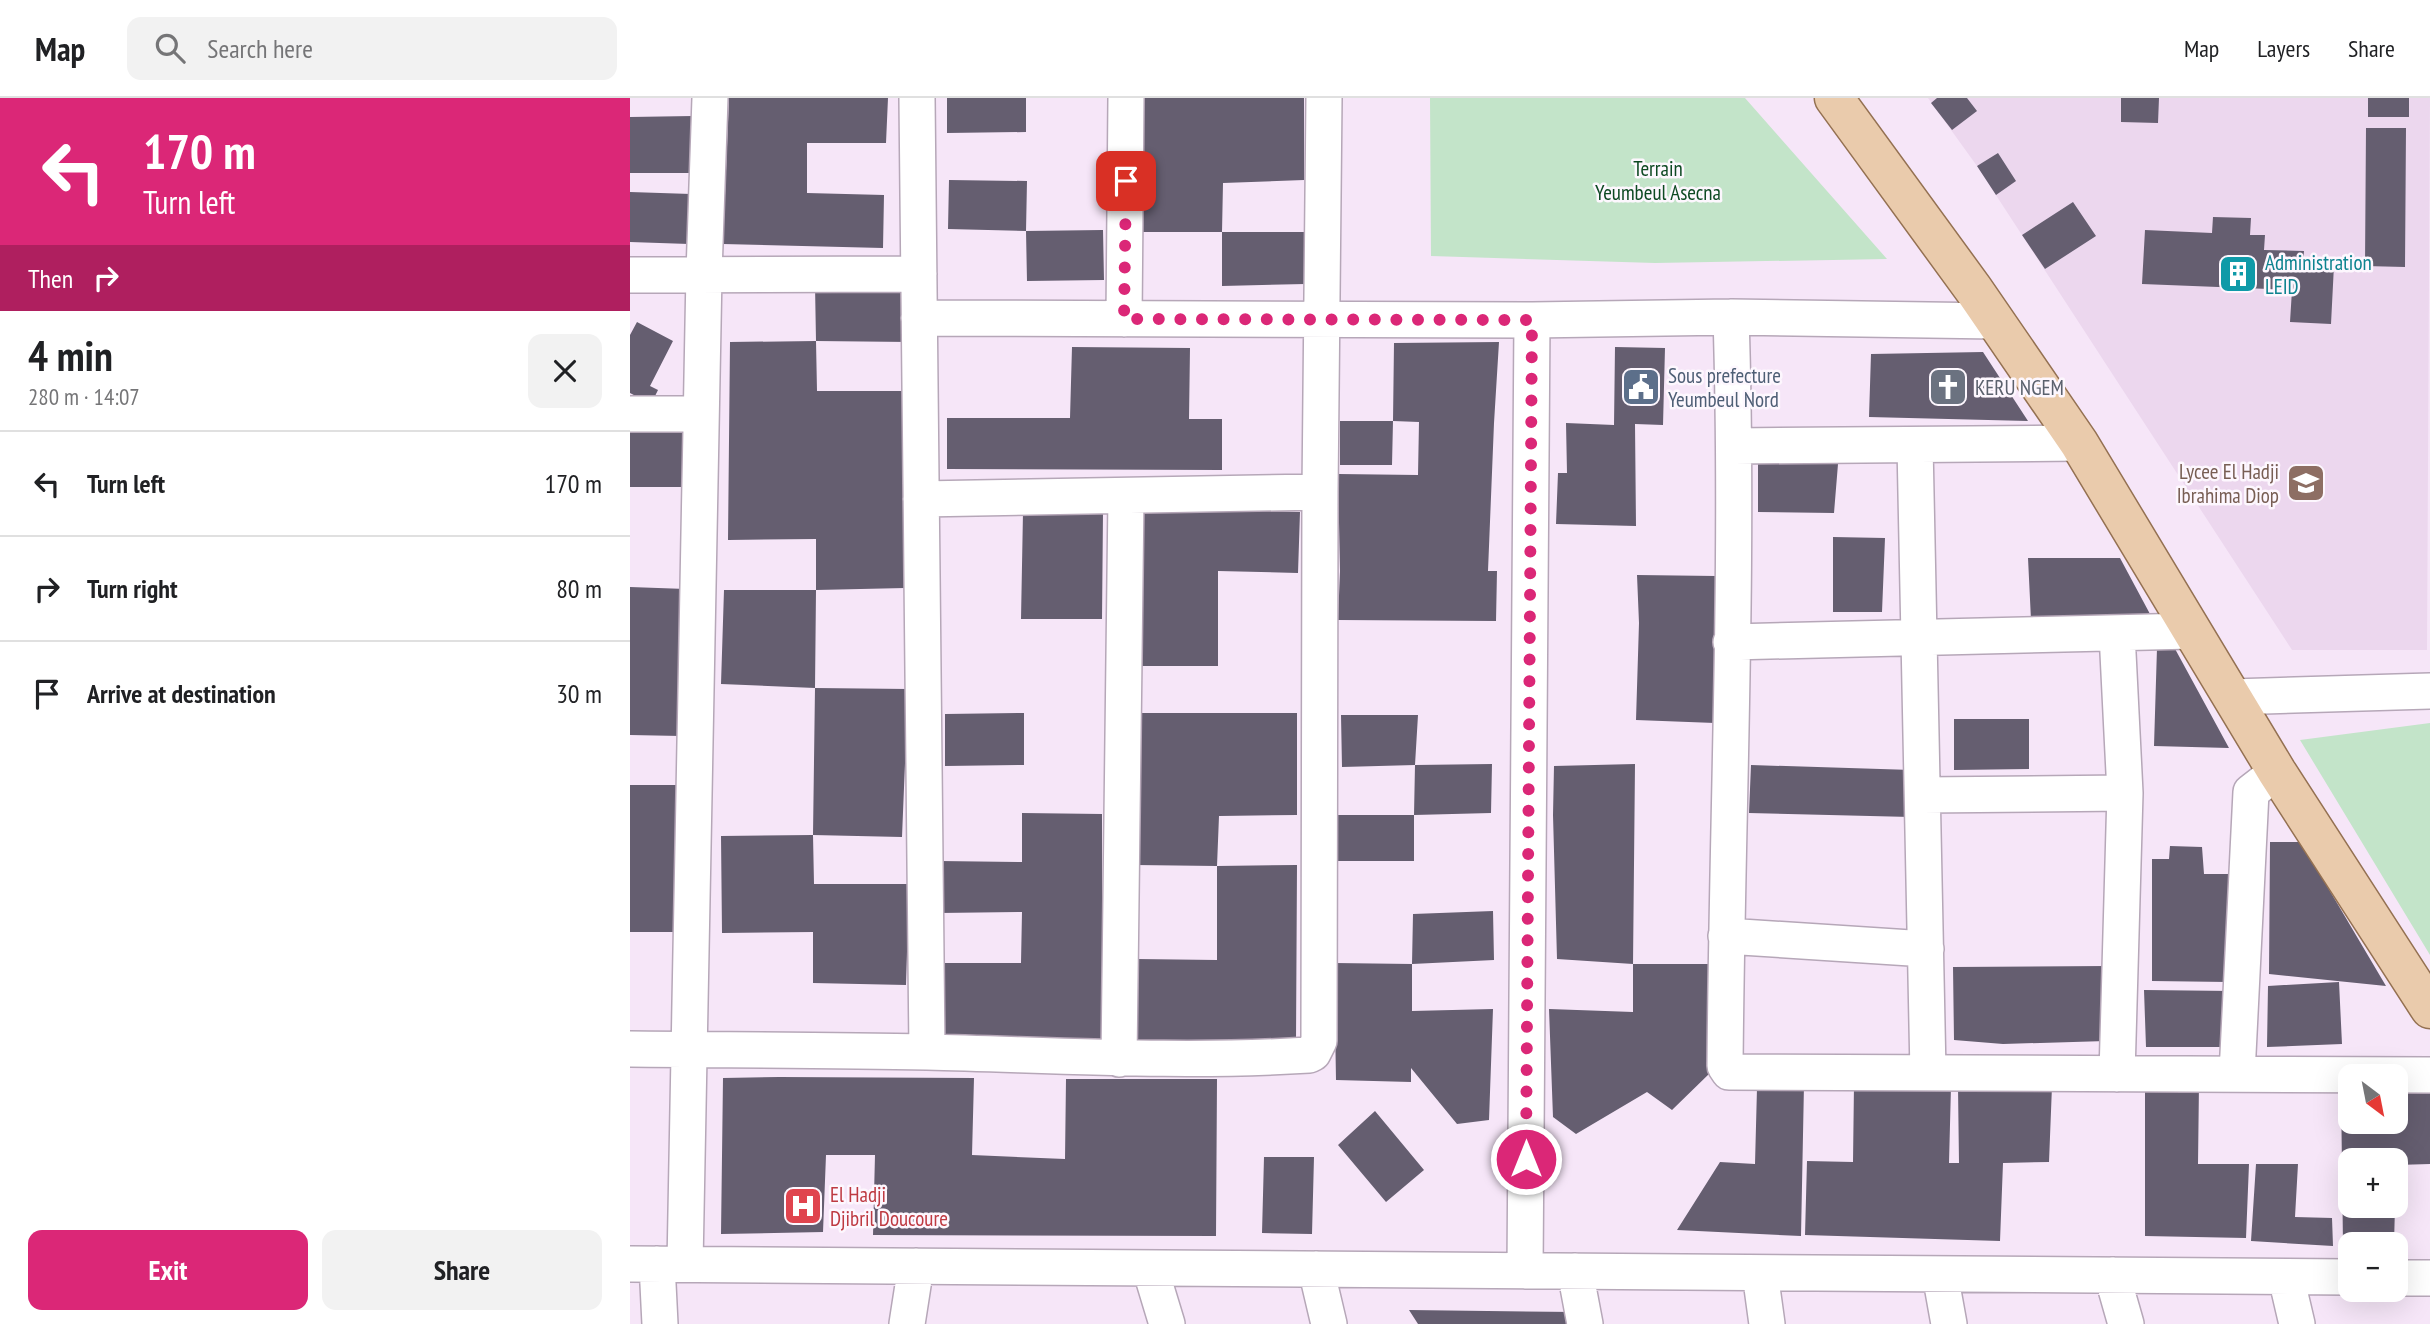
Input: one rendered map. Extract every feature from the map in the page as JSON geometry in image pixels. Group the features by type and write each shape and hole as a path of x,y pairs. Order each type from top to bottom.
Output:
{"main road":[{"path":"1834,98 1995,321 2079,443 2277,772 2430,1009"}],"street":[{"path":"660,1324 658,1264 689,1049 704,273 710,98"},
{"path":"917,98 927,1052"},
{"path":"1124,319 1126,98"},
{"path":"630,1049 927,1052 1119,1059 1239,1059 1309,1055 1314,1052 1320,1041 1320,492 1324,98"},
{"path":"630,275 919,274"},
{"path":"919,318 1532,320 1731,317 1995,321"},
{"path":"1731,317 1735,446 1726,936 1725,1066 1729,1072 2430,1075"},
{"path":"1525,1271 1532,320"},
{"path":"630,414 701,414"},
{"path":"1735,446 2079,443"},
{"path":"1915,445 1928,1073"},
{"path":"921,499 1320,492"},
{"path":"1119,1059 1125,496"},
{"path":"1731,642 2192,631"},
{"path":"2117,633 2125,793 2117,1074"},
{"path":"2232,697 2430,691"},
{"path":"2237,1074 2251,792 2277,772"},
{"path":"1923,794 2125,793"},
{"path":"1726,936 1926,948"},
{"path":"658,1264 2338,1277"},
{"path":"907,1324 916,1266"},
{"path":"1150,1268 1167,1324"},
{"path":"1316,1269 1329,1324"},
{"path":"1576,1271 1585,1324"},
{"path":"1760,1273 1767,1324"},
{"path":"1940,1274 1948,1324"},
{"path":"2112,1275 2126,1324"},
{"path":"2286,1277 2297,1324"},
{"path":"2408,1278 2430,1278"}],"shaded area":[{"name":"Lycee El Hadji Ibrahima Diop","path":"1928,98 2430,98 2427,650 2292,650 1977,166"}],"green space":[{"name":"Terrain Yeumbeul Asecna","path":"1430,98 1745,98 1887,259 1655,263 1431,256"},
{"path":"2430,723 2430,955 2300,740"}],"building":[{"path":"729,98 888,98 886,143 807,143 807,193 884,195 883,248 723,244"},
{"path":"947,98 1026,98 1026,132 947,133"},
{"path":"1143,98 1304,98 1304,180 1223,183 1222,232 1141,232"},
{"path":"1937,98 1967,98 1977,111 1952,130 1931,103"},
{"path":"2121,98 2159,98 2158,123 2121,122"},
{"path":"2368,98 2409,98 2409,117 2368,117"},
{"path":"693,116 693,173 630,173 630,117"},
{"path":"2366,128 2406,128 2405,267 2365,266"},
{"path":"1998,153 2016,181 1996,195 1977,166"},
{"path":"949,180 1027,181 1026,231 948,229"},
{"path":"630,192 691,194 689,244 630,242"},
{"path":"2073,202 2096,236 2045,269 2022,235"},
{"name":"Administration LEID","path":"2213,217 2251,218 2250,235 2265,235 2264,250 2304,251 2303,264 2334,265 2331,324 2290,322 2292,290 2142,284 2145,230 2212,233"},
{"path":"1103,230 1104,280 1027,281 1026,231"},
{"path":"1222,232 1304,232 1305,284 1222,286"},
{"path":"815,285 911,286 910,342 816,341"},
{"path":"637,322 673,341 650,386 658,390 651,404 630,393 630,335"},
{"path":"816,341 817,391 905,391 905,588 816,590 816,539 728,540 730,342"},
{"path":"1499,342 1488,571 1497,571 1496,621 1338,620 1338,474 1418,475 1419,422 1393,421 1394,343"},
{"path":"1072,347 1190,348 1189,419 1222,419 1222,470 947,469 947,418 1070,418"},
{"path":"1615,347 1665,348 1663,425 1635,424 1636,526 1556,524 1558,473 1567,473 1566,423 1614,425"},
{"path":"1983,352 2028,421 1869,417 1871,354"},
{"path":"1340,421 1393,421 1392,465 1340,465"},
{"path":"630,432 688,432 688,487 630,487"},
{"path":"1758,462 1838,464 1834,513 1758,512"},
{"path":"1141,508 1300,512 1298,573 1218,571 1218,666 1134,666"},
{"path":"1023,512 1103,512 1102,619 1021,619"},
{"path":"1833,537 1885,538 1882,612 1833,612"},
{"path":"2028,558 2120,558 2150,614 2031,620"},
{"path":"1637,575 1716,576 1715,723 1636,720 1639,623"},
{"path":"630,587 686,589 681,736 630,735"},
{"path":"724,590 816,590 815,688 721,684"},
{"path":"2174,647 2229,748 2154,746 2157,648"},
{"path":"815,688 908,689 902,837 813,835"},
{"path":"1024,713 1024,765 945,766 945,714"},
{"path":"1137,713 1297,713 1297,815 1219,816 1217,866 1136,865"},
{"path":"1341,715 1418,715 1415,765 1342,767"},
{"path":"1954,719 2029,719 2029,769 1954,770"},
{"path":"1492,764 1491,813 1414,815 1415,765"},
{"path":"1635,764 1633,964 1557,959 1554,766"},
{"path":"1751,765 1912,770 1911,817 1749,813"},
{"path":"630,785 681,785 684,932 630,932"},
{"path":"1022,813 1102,814 1102,1040 938,1042 940,963 1021,963 1022,912 939,913 939,861 1022,862"},
{"path":"1338,815 1414,815 1414,861 1338,861"},
{"path":"813,835 814,884 909,884 906,985 813,983 813,932 722,933 721,836"},
{"path":"2270,842 2301,842 2386,986 2269,974"},
{"path":"2170,846 2202,847 2204,874 2233,874 2228,982 2152,981 2152,859 2169,859"},
{"path":"1297,865 1296,1042 1135,1042 1137,959 1217,960 1217,866"},
{"path":"1493,911 1494,960 1412,964 1413,914"},
{"path":"1334,963 1412,964 1412,1011 1493,1009 1489,1120 1457,1124 1411,1068 1411,1082 1336,1080"},
{"path":"1633,964 1711,964 1711,1072 1672,1110 1647,1092 1576,1134 1553,1117 1549,1009 1633,1012"},
{"path":"2108,966 2106,1041 2003,1044 1954,1040 1953,967"},
{"path":"2339,982 2342,1044 2267,1047 2268,986"},
{"path":"2144,990 2232,991 2227,1047 2146,1047"},
{"path":"723,1078 974,1078 972,1155 1065,1159 1066,1079 1217,1079 1216,1236 873,1235 875,1155 826,1155 823,1232 721,1234"},
{"path":"2145,1083 2199,1083 2198,1164 2249,1164 2246,1238 2145,1236"},
{"path":"1804,1084 1801,1236 1677,1230 1720,1162 1755,1164 1757,1088"},
{"path":"1854,1084 1951,1086 1949,1163 1959,1163 1958,1087 2052,1086 2049,1162 2003,1163 2000,1241 1805,1235 1807,1161 1853,1162"},
{"path":"2430,1087 2430,1164 2408,1165 2408,1148 2342,1148 2342,1134 2408,1134 2408,1088"},
{"path":"1375,1111 1424,1170 1386,1202 1338,1145"},
{"path":"1264,1157 1314,1157 1312,1234 1262,1233"},
{"path":"2256,1164 2298,1164 2295,1217 2332,1218 2333,1246 2251,1241"},
{"path":"2343,1218 2395,1218 2394,1232 2343,1232"},
{"path":"1409,1310 1574,1312 1576,1324 1418,1324"}],"place":[{"name":"Administration LEID","path":"2238,274"},
{"name":"Sous prefecture Yeumbeul Nord","path":"1641,387"},
{"name":"KERU NGEM","path":"1948,387"},
{"name":"Lycee El Hadji Ibrahima Diop","path":"2306,483"},
{"name":"El Hadji Djibril Doucoure","path":"803,1206"}],"route":[{"path":"1126,181 1124,319 1532,320 1526,1159"}]}
